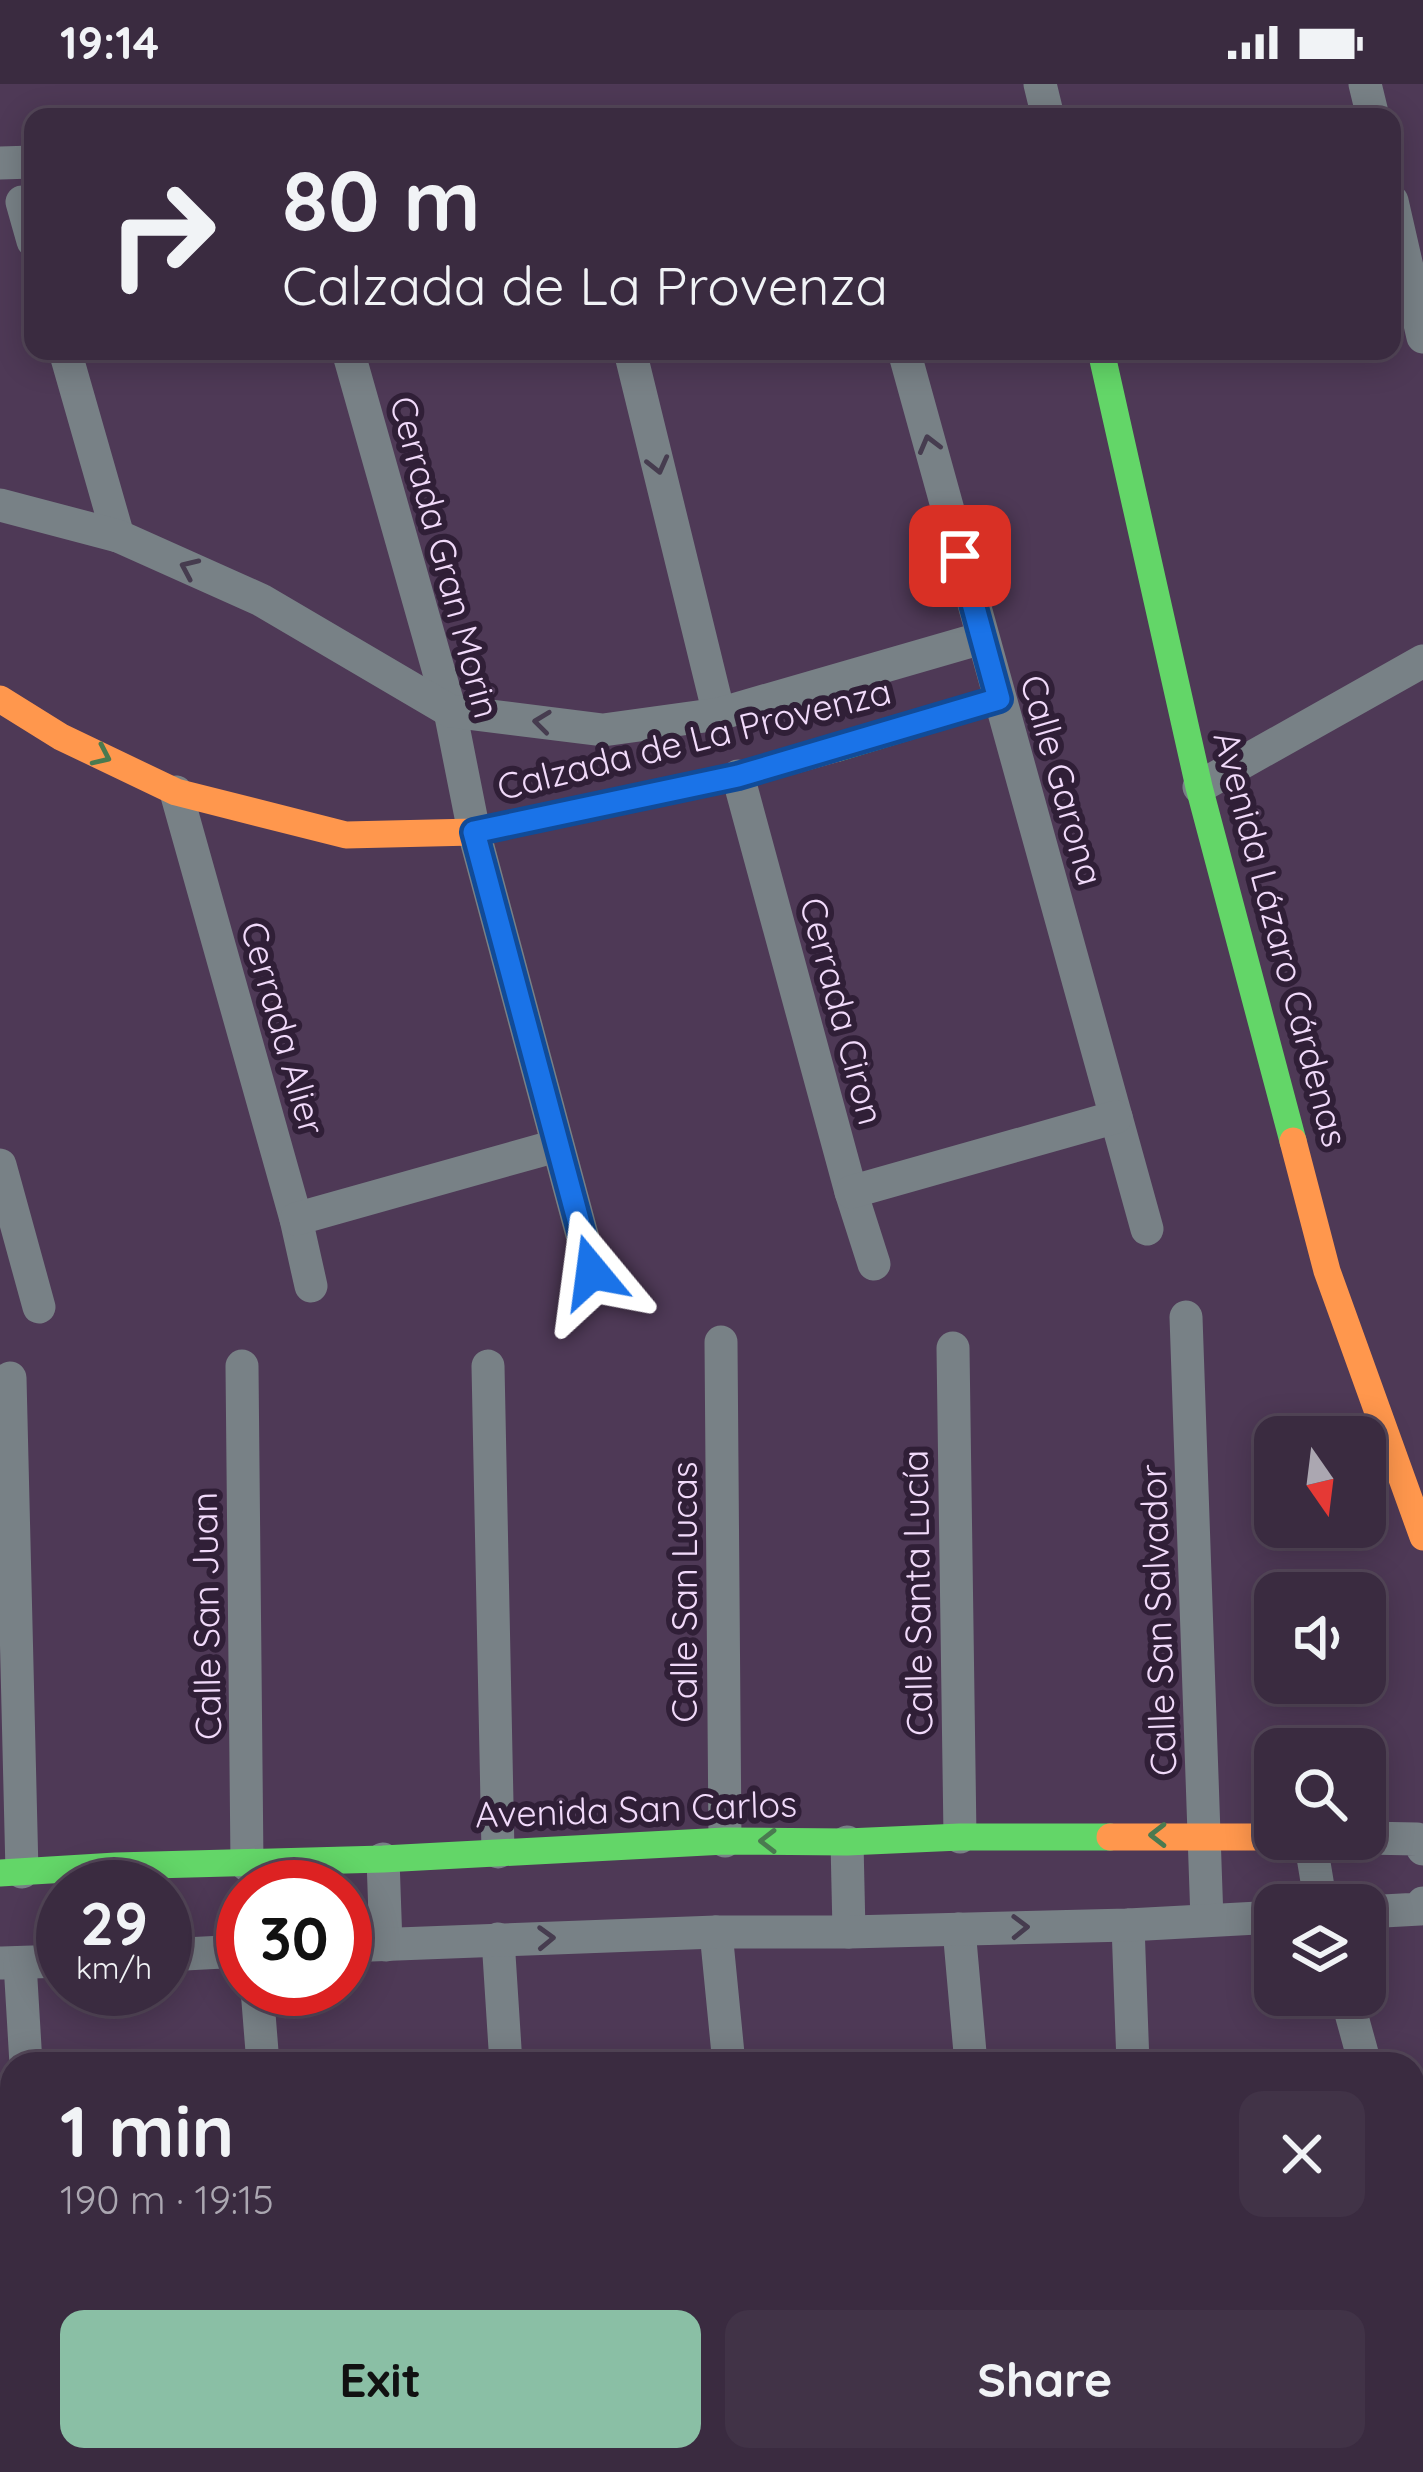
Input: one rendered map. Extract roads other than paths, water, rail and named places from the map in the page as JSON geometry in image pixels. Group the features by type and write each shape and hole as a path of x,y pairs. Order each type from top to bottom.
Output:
{"street":[{"path":"22,202 24,209"},
{"path":"1401,240 1423,337"},
{"path":"68,360 118,536"},
{"name":"Cerrada Gran Morin","path":"351,360 450,711 474,832 592,1272"},
{"path":"632,360 718,714"},
{"name":"Calle Garona","path":"906,360 1147,1229"},
{"name":"Avenida Lázaro Cárdenas","path":"1102,360 1199,787 1327,1270 1423,1537"},
{"name":"Calzada de La Provenza","path":"0,505 118,536 261,600 450,711 603,730 718,714 982,638"},
{"path":"1199,787 1423,661"},
{"name":"Calzada de La Provenza","path":"0,699 61,737 176,792 346,835 474,832 738,776 999,699"},
{"name":"Cerrada Ciron","path":"738,776 874,1264"},
{"name":"Cerrada Alier","path":"176,792 311,1286"},
{"path":"851,1192 1116,1117"},
{"path":"296,1219 556,1146"},
{"path":"0,1165 5,1200 39,1307"},
{"name":"Calle San Salvador","path":"1186,1317 1207,1920"},
{"name":"Calle San Lucas","path":"721,1342 724,1841"},
{"name":"Calle Santa Lucía","path":"953,1348 960,1837"},
{"name":"Calle San Juan","path":"242,1366 247,1860"},
{"path":"488,1366 498,1852"},
{"path":"10,1378 11,1873"},
{"name":"Avenida San Carlos","path":"360,1860 724,1841 1254,1836"},
{"path":"1386,1838 1417,1839 1423,1850"},
{"path":"847,1842 849,1932"},
{"path":"382,1859 386,1945"},
{"name":"Avenida San Carlos","path":"11,1873 216,1865"},
{"path":"1386,1911 1420,1909 1423,1903"},
{"path":"372,1945 716,1932 1128,1925 1254,1917"},
{"path":"1128,1925 1133,2052"},
{"path":"959,1929 969,2052"},
{"path":"716,1932 729,2052"},
{"path":"498,1939 505,2052"},
{"path":"10,1963 24,2052"},
{"path":"259,2016 262,2052"},
{"path":"1352,2016 1362,2052"}]}
